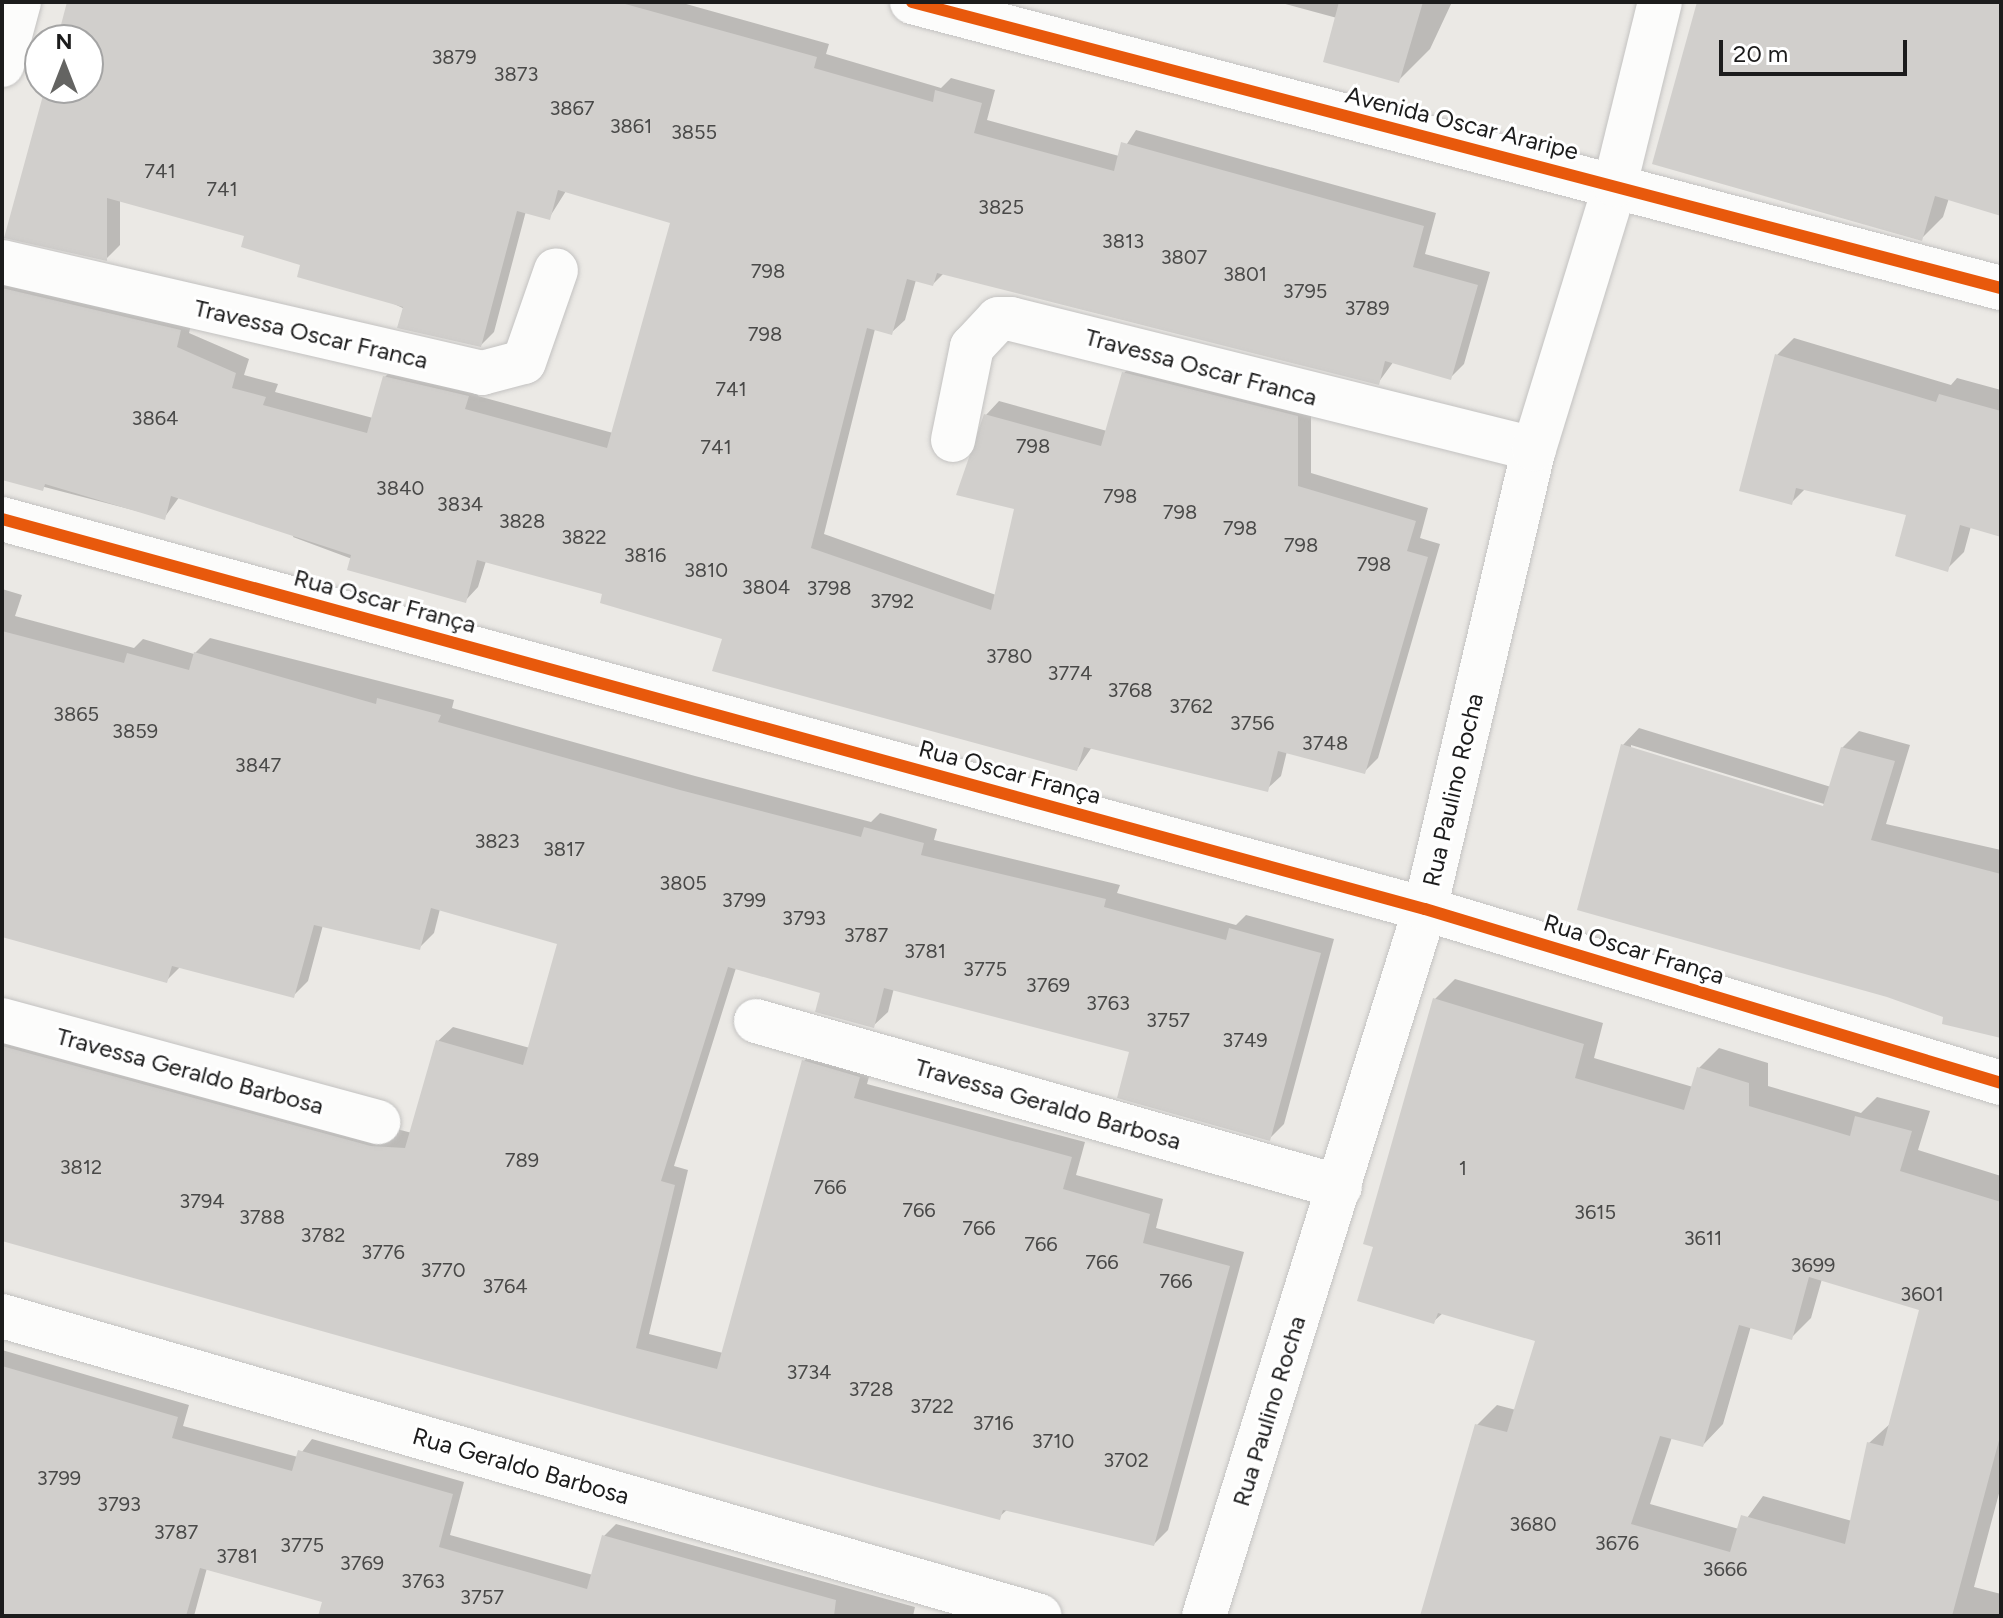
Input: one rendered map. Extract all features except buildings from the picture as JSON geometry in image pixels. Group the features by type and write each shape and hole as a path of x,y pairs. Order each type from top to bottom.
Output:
{"street":[{"name":"Avenida Oscar Araripe","path":"912,2 2001,288"},
{"name":"Rua Paulino Rocha","path":"1204,1616 1425,909 1534,449 1615,185 1660,2"},
{"name":"Travessa Oscar Franca","path":"2,262 482,373 524,362 556,270"},
{"name":"Travessa Oscar Franca","path":"953,440 972,347 998,319 1011,319 1534,449"},
{"name":"Rua Oscar França","path":"2,519 1425,909 2001,1083"},
{"name":"Travessa Geraldo Barbosa","path":"2,1020 378,1122"},
{"name":"Travessa Geraldo Barbosa","path":"756,1021 1340,1187"},
{"name":"Rua Geraldo Barbosa","path":"2,1316 1040,1616"}],"cycle path":[{"path":"912,2 2001,288"},
{"path":"2,519 1425,909 2001,1083"}]}
